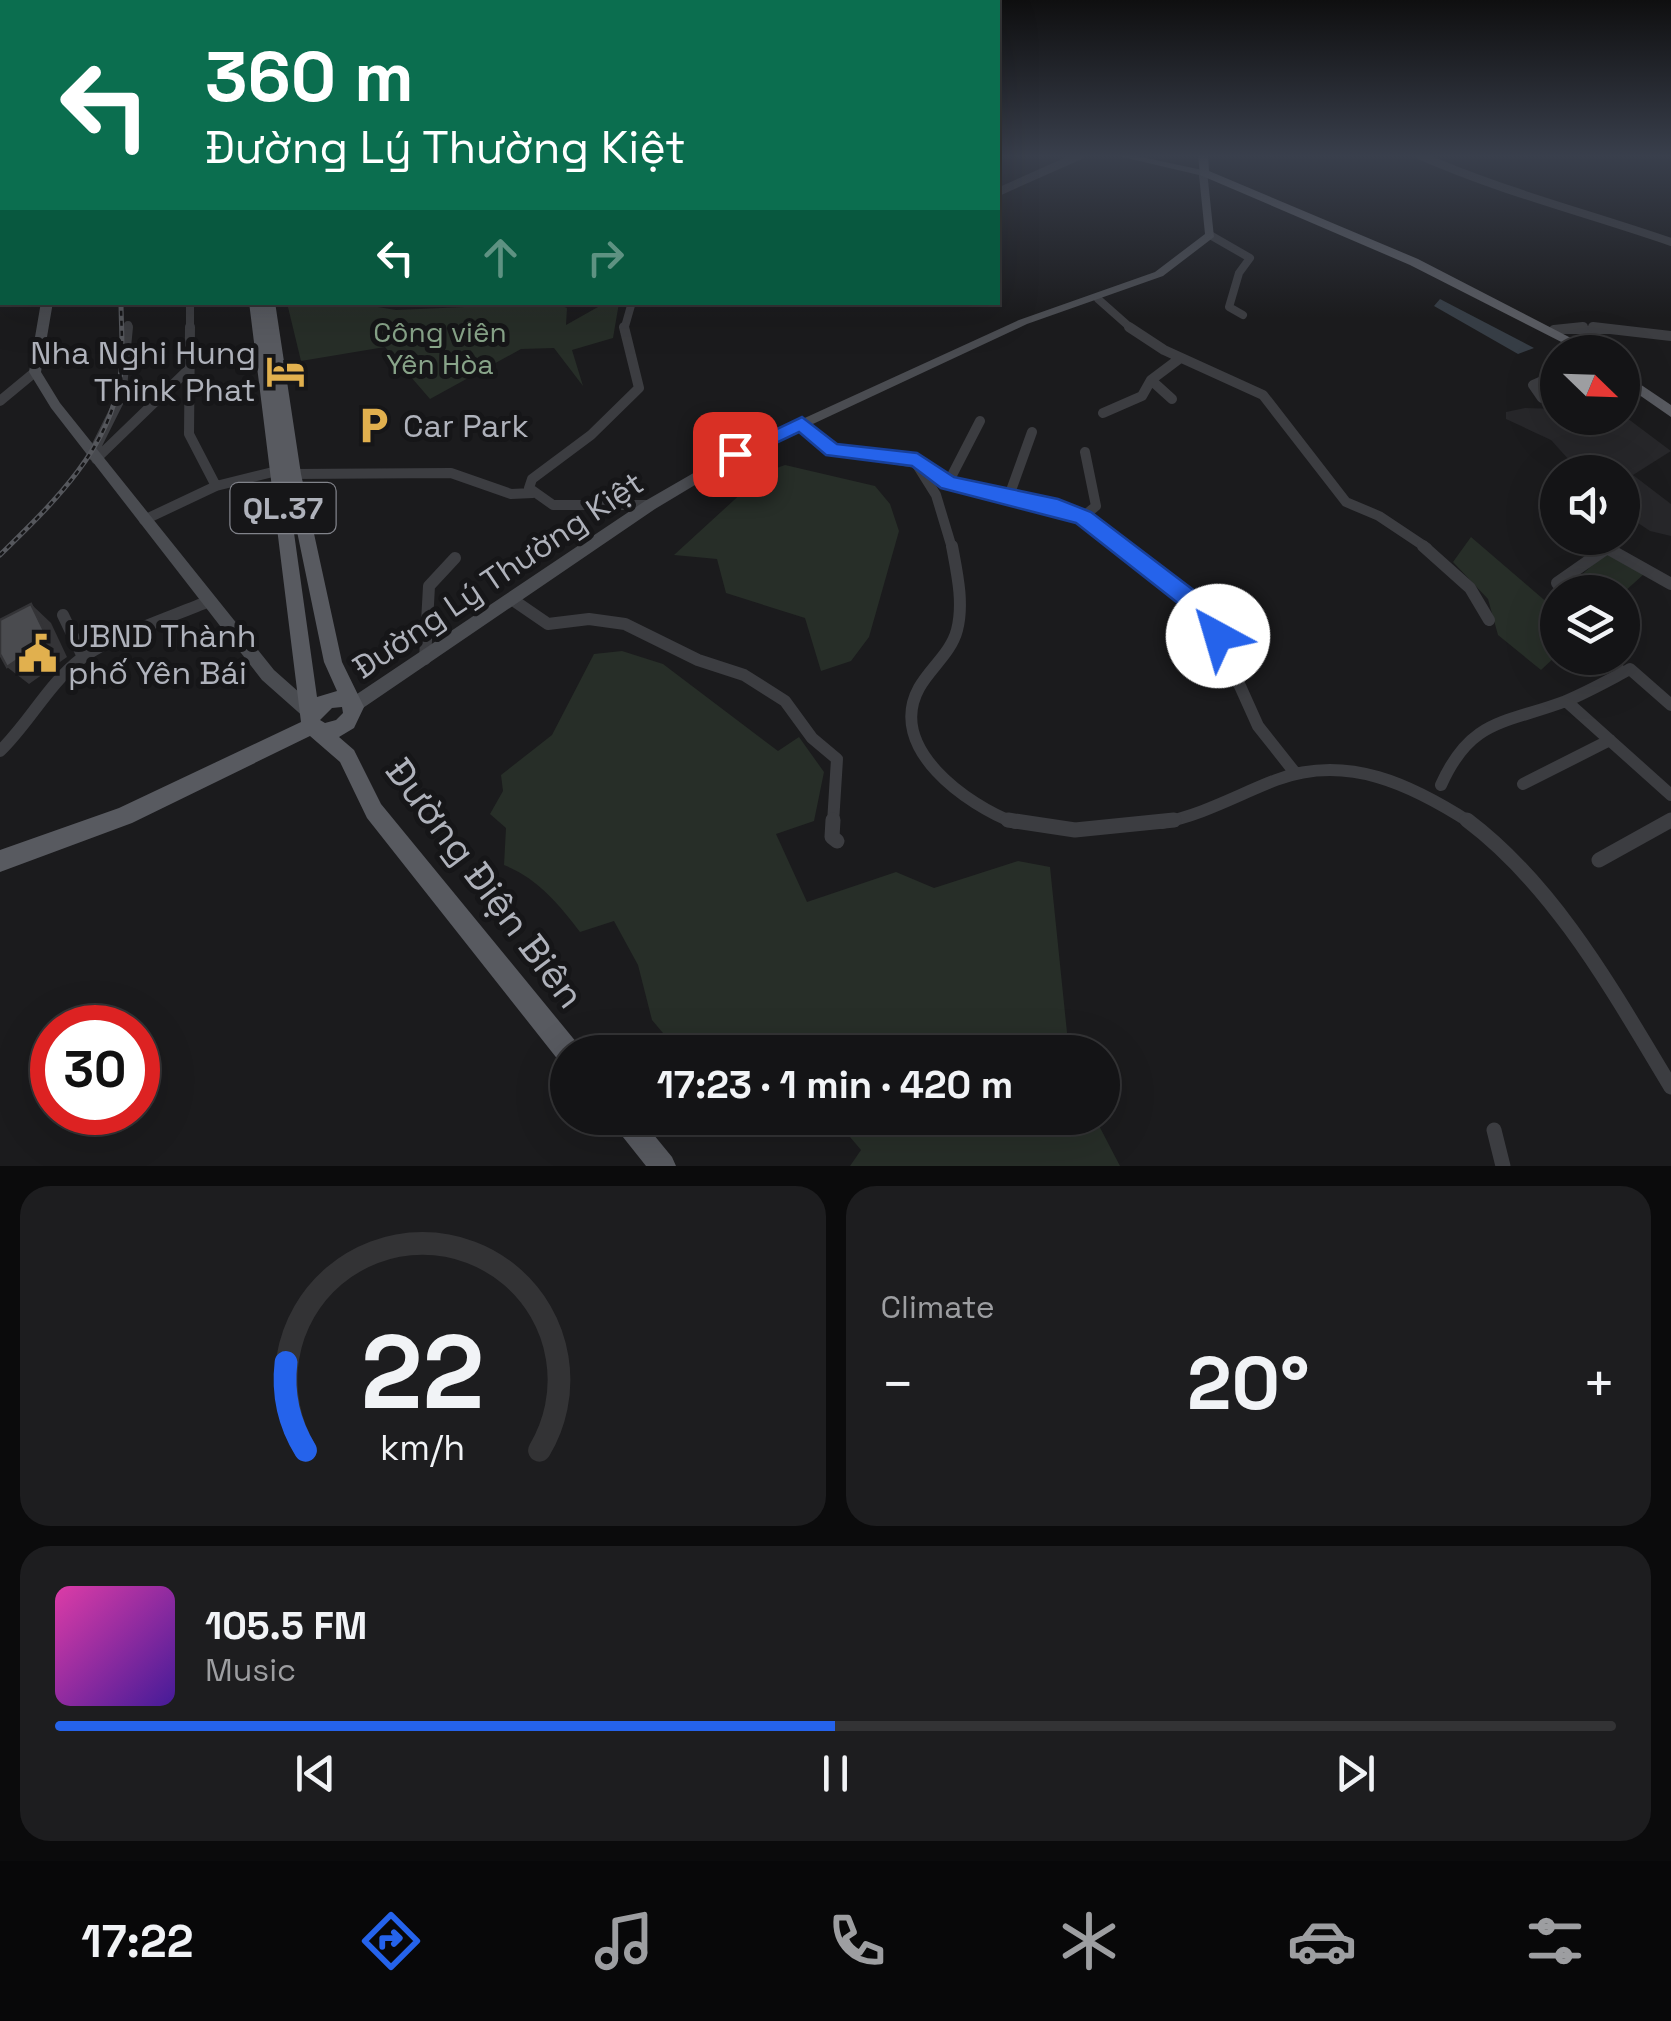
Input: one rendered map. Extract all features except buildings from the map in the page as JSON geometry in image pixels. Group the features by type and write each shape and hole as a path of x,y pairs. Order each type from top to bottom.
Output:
{"main road":[{"path":"1208,209 1210,235"},
{"path":"1297,209 1562,335"},
{"name":"Đường Lý Thường Kiệt","path":"352,707 650,505 735,454 1023,322 1148,280 1210,235"},
{"path":"0,861 125,816 314,723 331,698 352,707 336,730 314,723 284,694 94,457 35,372 46,305"},
{"name":"QL.37","path":"256,305 285,472 333,662 352,707"},
{"name":"QL.37","path":"268,305 314,723"},
{"path":"1640,389 1671,412"},
{"name":"Đường Điện Biên","path":"346,756 352,707"},
{"name":"Đường Điện Biên","path":"314,723 346,756 374,811 554,1035"},
{"path":"638,1135 663,1166"}],"street":[{"path":"1576,209 1671,242"},
{"path":"1210,235 1250,258 1237,277 1230,307 1243,315"},
{"path":"1098,299 1128,328 1179,359 1263,396 1346,502 1379,516 1434,553 1470,588 1489,620"},
{"path":"190,305 189,434 216,486"},
{"path":"631,305 624,330 638,388 591,435 532,479 529,488 553,505 650,505"},
{"path":"94,457 121,397 128,324"},
{"path":"1554,330 1589,326 1671,336"},
{"path":"1103,413 1142,396 1152,380 1179,359"},
{"path":"94,457 188,370"},
{"path":"0,401 35,372"},
{"path":"1152,380 1172,398"},
{"path":"948,482 980,421"},
{"path":"802,423 826,448 910,460 930,466 948,482 1083,517 1206,617 1258,726 1296,774"},
{"path":"1008,496 1032,432"},
{"path":"1083,517 1096,506 1085,452"},
{"path":"910,460 923,469 945,515 960,620 954,640 912,699 909,722 921,752 953,784 1006,820 1056,832 1185,818 1296,774 1357,773 1399,783 1442,803 1478,829 1525,873 1571,928 1671,1086"},
{"path":"144,520 216,486 285,472 451,474 510,494 534,493"},
{"path":"1570,575 1607,548 1671,584"},
{"path":"425,660 429,586 454,558"},
{"path":"513,600 548,624 589,619 625,624 768,688 837,759 832,837 837,841"},
{"path":"0,751 23,729 35,705 83,657 209,601"},
{"path":"64,614 83,657"},
{"path":"1441,786 1454,752 1478,728 1512,713 1566,700 1617,675"},
{"path":"1637,675 1671,705"},
{"path":"1566,700 1671,795"},
{"path":"1523,784 1610,740"},
{"path":"1600,860 1671,820"},
{"path":"1494,1130 1503,1166"}],"shaded area":[{"path":"1440,299 1534,348 1518,354 1434,306"},
{"path":"1540,408 1540,435 1506,419 1506,412"},
{"path":"1640,428 1671,451 1640,471 1640,455 1565,455 1540,435 1640,435"},
{"path":"1640,480 1671,504 1671,536 1640,524"}],"green space":[{"name":"Công viên Yên Hòa","path":"287,305 366,305 396,310 560,305 567,308 566,325 601,305 619,305 613,338 572,350 583,386 554,348 521,349 430,399 385,347 301,361"},
{"path":"785,465 875,486 890,504 899,531 869,637 851,661 821,671 805,618 726,593 717,559 674,555 745,490 752,477"},
{"path":"1471,537 1540,596 1540,669 1498,635 1488,599 1453,562"},
{"path":"1604,555 1612,555 1644,574 1640,578 1581,575"},
{"path":"622,651 663,664 778,751 799,737 824,772 814,821 776,834 807,902 896,872 934,888 1018,861 1050,867 1067,1035 665,1035 652,1020 638,965 614,921 580,932 546,893 504,865 506,828 490,814 503,791 501,775 552,735 594,654"},
{"path":"848,1135 1104,1135 1120,1166 850,1166 861,1150"}],"railway":[{"path":"0,555 74,476 103,430 120,379 121,305"}],"place":[{"name":"Nha Nghi Hung Think Phat","path":"286,371"},
{"name":"Car Park","path":"373,426"},
{"name":"UBND Thành phố Yên Bái","path":"38,654"}],"route":[{"path":"735,454 802,423 826,448 917,460 948,482 969,489 1058,507 1083,517 1192,602 1218,636"}]}
